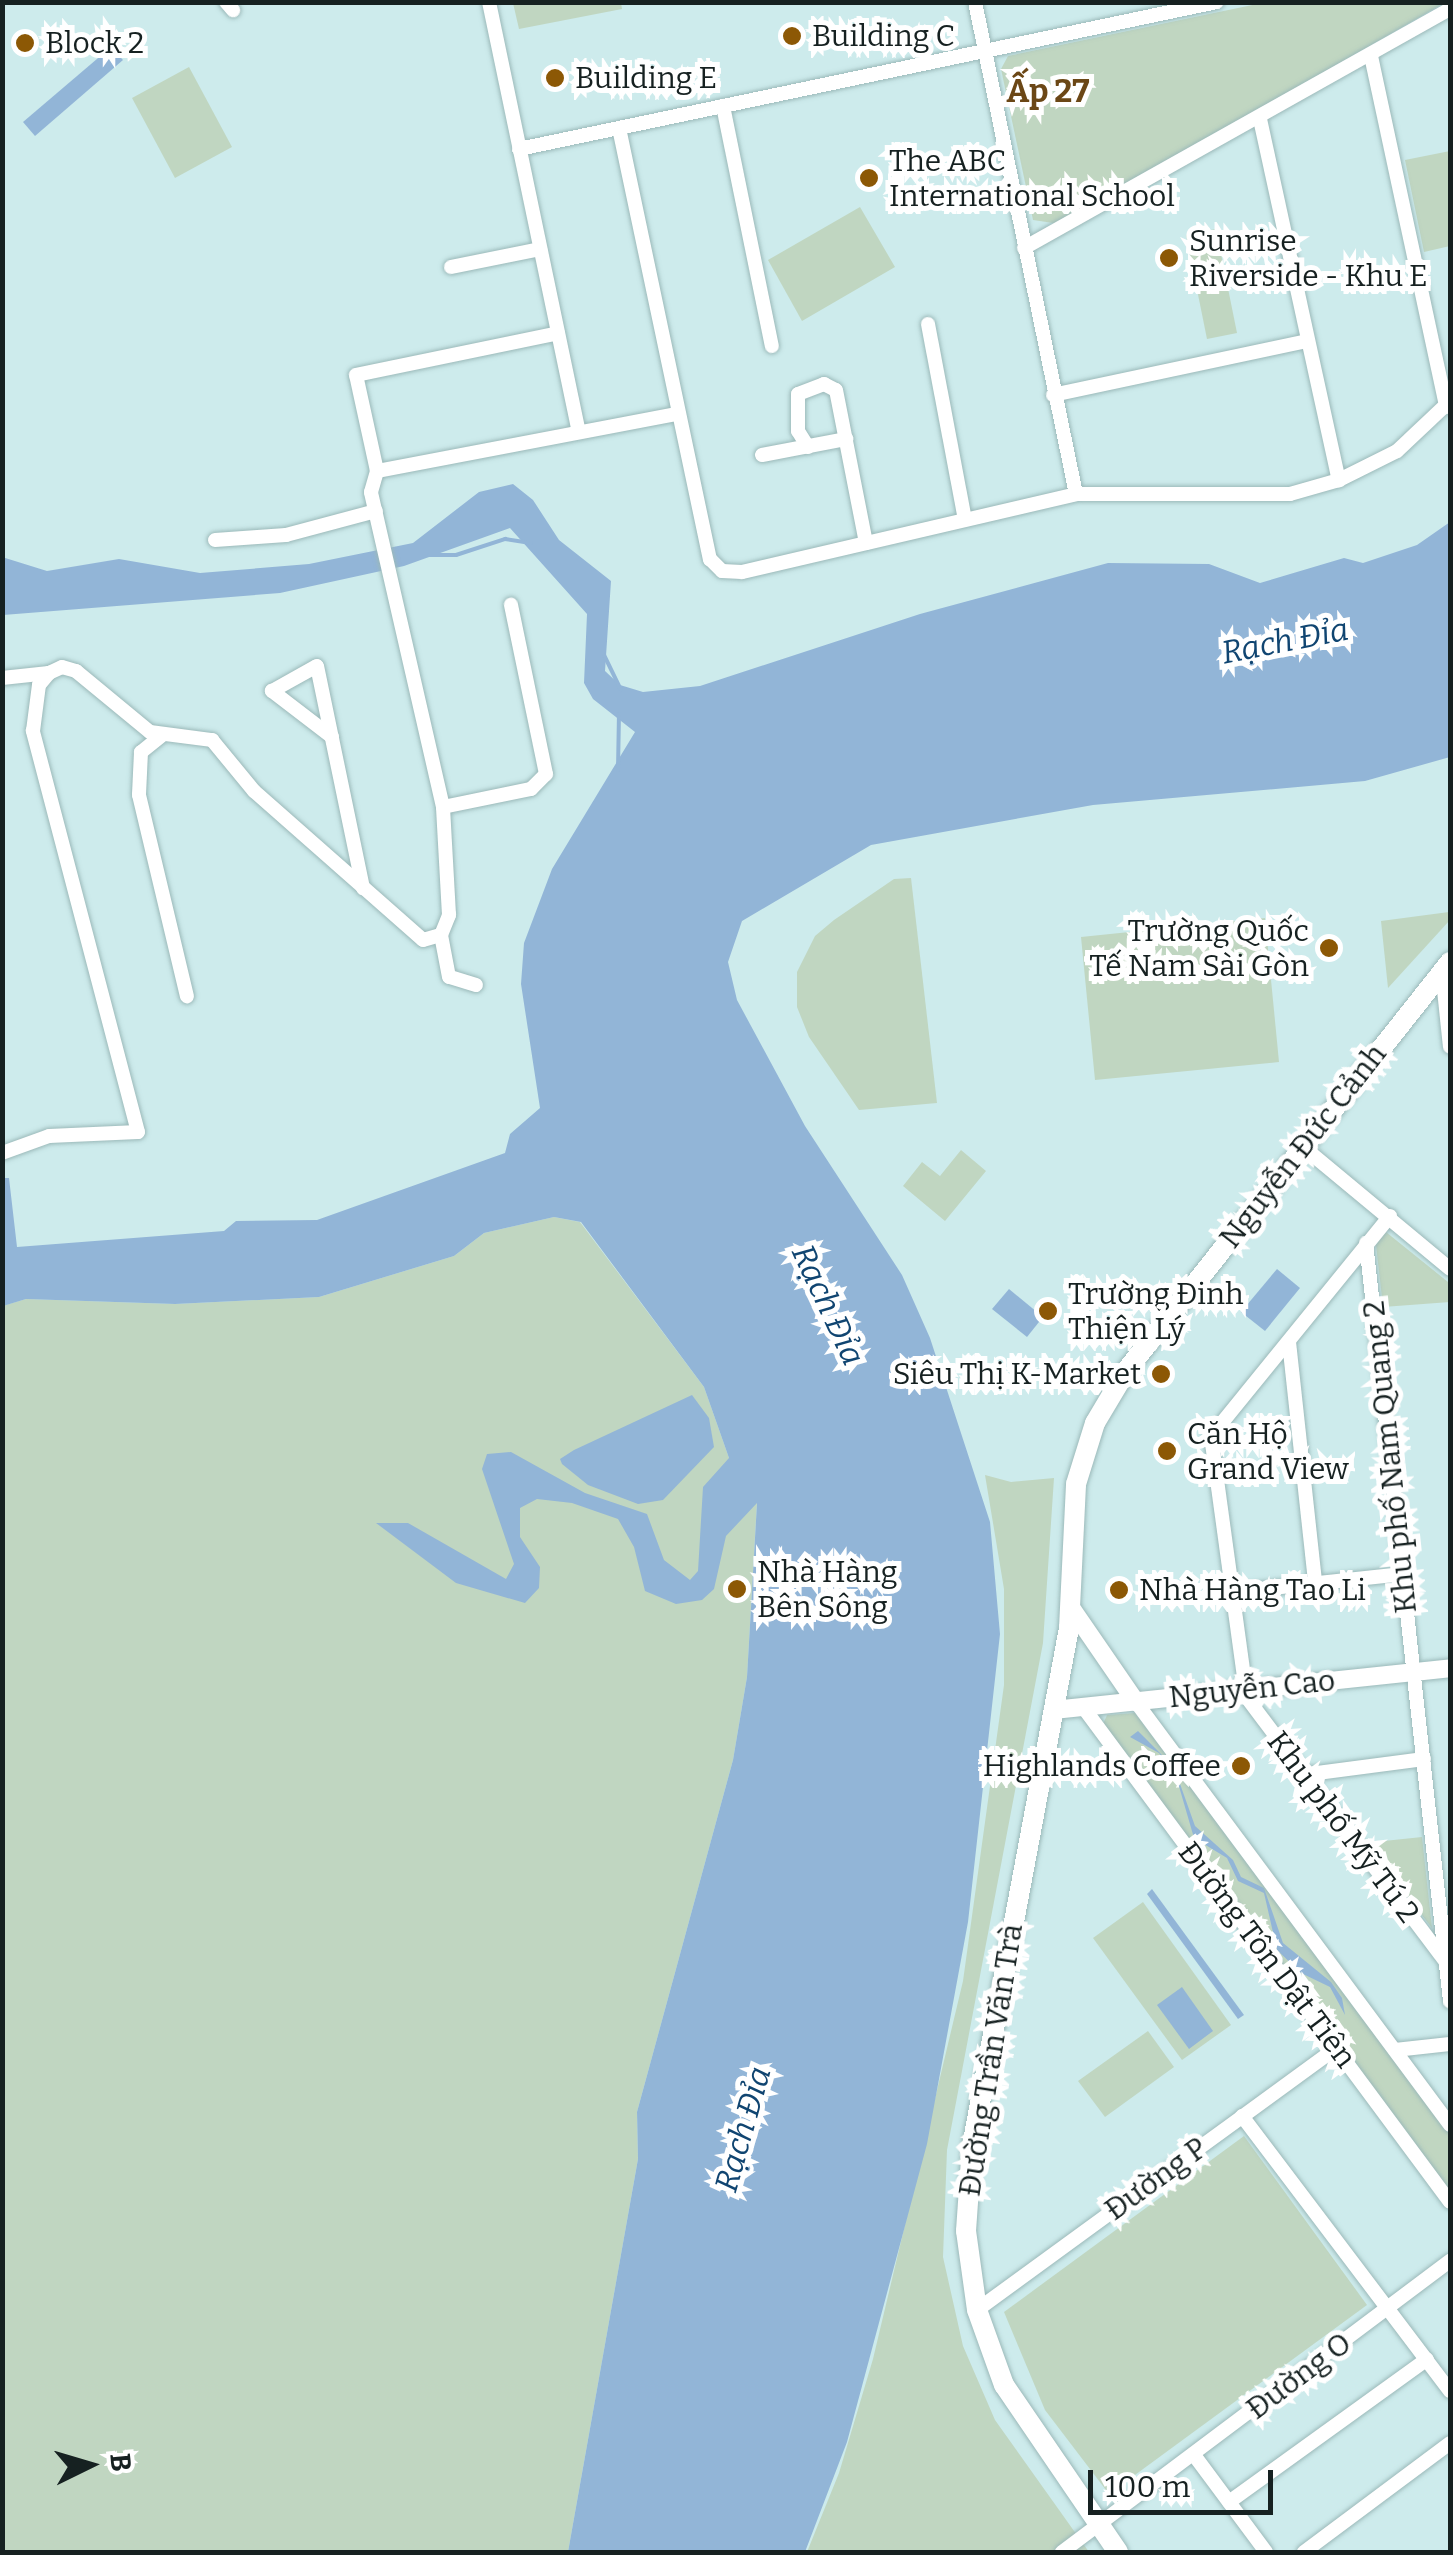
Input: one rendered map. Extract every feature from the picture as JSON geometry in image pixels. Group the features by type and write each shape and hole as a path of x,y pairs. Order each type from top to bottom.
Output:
{"main road":[{"name":"Nguyễn Đức Cảnh","path":"1053,1710 1072,1609 1074,1501 1102,1407 1446,966"},
{"name":"Đường Trần Văn Trà","path":"1053,1710 968,2168 966,2231 977,2310 1020,2415 1118,2552"}],"street":[{"path":"489,2 578,432"},
{"path":"975,2 1076,494"},
{"path":"519,149 1218,2"},
{"path":"1024,248 1450,9"},
{"path":"619,128 710,559 722,571 742,572 1076,494 1250,499 1339,480 1397,451 1448,404 1372,56"},
{"path":"723,106 772,346"},
{"path":"1260,119 1339,480"},
{"path":"451,267 540,249"},
{"path":"928,324 966,520"},
{"path":"476,985 448,977 441,934 450,916 443,808 402,606 370,492 377,471 356,375 558,333"},
{"path":"1053,395 1308,340"},
{"path":"808,446 798,430 798,394 824,384 836,390 866,543"},
{"path":"377,471 677,414"},
{"path":"762,455 846,440"},
{"path":"215,540 286,536 376,511"},
{"path":"443,808 531,789 546,774 511,604"},
{"path":"332,737 272,691 318,666 363,888"},
{"path":"2,678 49,673 62,667 76,672 162,736 212,740 254,790 423,940 441,934"},
{"path":"2,1153 49,1136 138,1132 33,731 40,685 49,673"},
{"path":"162,736 142,752 140,795 187,996"},
{"path":"1446,966 1450,1047"},
{"path":"1302,1146 1450,1270"},
{"path":"1245,1690 1212,1436 1390,1216"},
{"name":"Khu phố Nam Quang 2","path":"1366,1243 1414,1672"},
{"path":"1289,1342 1315,1584"},
{"path":"1234,1592 1403,1574"},
{"path":"1072,1609 1136,1702"},
{"name":"Nguyễn Cao","path":"1053,1710 1450,1668"},
{"name":"Khu phố Mỹ Tú 2","path":"1414,1672 1450,2000"},
{"name":"Khu phố Mỹ Tú 2","path":"1245,1690 1302,1775 1446,1962"},
{"name":"Đường Tôn Dật Tiên","path":"1136,1702 1450,2126"},
{"name":"Đường Tôn Dật Tiên","path":"1084,1707 1450,2202"},
{"path":"1302,1775 1424,1759"},
{"path":"1395,2050 1450,2044"},
{"name":"Đường P","path":"977,2310 1336,2048"},
{"path":"1242,2116 1385,2312 1450,2391"},
{"name":"Đường O","path":"1062,2552 1450,2262"},
{"path":"1228,2502 1427,2359"},
{"path":"1304,2552 1450,2443"},
{"path":"1194,2455 1266,2552"}],"green space":[{"path":"513,3 621,3 622,9 519,29"},
{"path":"1262,3 1444,3 1060,224 1033,220 1001,69 1008,56"},
{"path":"189,67 232,147 175,178 132,98"},
{"path":"1450,151 1450,246 1424,252 1405,160"},
{"path":"860,207 895,267 802,321 768,260"},
{"path":"1216,229 1237,333 1207,339 1186,235"},
{"path":"911,878 937,1103 859,1110 809,1037 797,1007 797,972 815,936 834,920 894,879"},
{"path":"1449,912 1450,920 1388,988 1381,921"},
{"path":"1265,918 1279,1062 1095,1080 1081,937"},
{"path":"961,1150 986,1171 945,1221 903,1186 922,1162 940,1176"},
{"path":"554,1217 580,1222 704,1387 729,1458 757,1502 747,1677 733,1760 637,2112 638,2159 568,2552 3,2552 2,1306 26,1299 175,1304 319,1297 454,1256 484,1233"},
{"path":"1386,1232 1448,1282 1450,1302 1383,1307 1376,1245"},
{"path":"985,1475 1011,1482 1054,1478 1043,1643 947,2150 943,2257 963,2346 995,2420 1089,2552 807,2552 839,2473 873,2359 963,1981 1004,1685 1004,1589"},
{"path":"1135,1713 1450,2135 1450,2193 1103,1724 1107,1715"},
{"path":"1422,1837 1432,1928 1365,1843"},
{"path":"1143,1902 1231,2025 1182,2060 1093,1938"},
{"path":"1148,2031 1174,2067 1105,2117 1078,2081"},
{"path":"1244,2136 1367,2305 1109,2494 1045,2410 1004,2312"}],"water":[{"path":"111,47 123,60 35,136 23,122"},
{"name":"Rạch Đỉa","path":"513,484 533,500 559,540 611,581 605,671 620,685 643,692 700,686 920,614 1108,563 1209,564 1260,583 1344,558 1363,563 1417,545 1450,522 1450,757 1365,781 1093,805 871,845 742,921 728,962 737,1000 805,1126 902,1275 930,1338 990,1522 1000,1634 968,1922 927,2144 847,2442 805,2552 568,2552 638,2159 637,2112 733,1760 747,1677 757,1503 726,1536 714,1589 702,1600 676,1604 645,1591 634,1547 618,1519 572,1503 537,1499 520,1508 520,1537 540,1567 539,1588 525,1603 456,1583 376,1523 408,1523 506,1579 514,1564 482,1469 487,1454 511,1452 585,1493 647,1514 664,1560 690,1580 698,1571 703,1487 729,1458 704,1387 581,1222 554,1217 484,1233 454,1256 319,1297 175,1304 26,1299 3,1306 3,1178 9,1178 17,1247 224,1231 236,1221 317,1220 505,1153 510,1134 540,1108 521,984 524,943 552,869 635,732 593,699 584,683 587,614 510,528 404,566 280,593 3,615 2,557 47,571 119,559 200,573 309,564 413,543 479,492"},
{"path":"1277,1269 1300,1288 1265,1331 1241,1312"},
{"path":"1009,1289 1043,1317 1027,1337 992,1309"},
{"path":"692,1395 709,1418 714,1447 663,1500 638,1504 588,1485 562,1464 560,1459 574,1450"},
{"path":"1138,1731 1174,1767 1195,1826 1233,1860 1241,1877 1264,1888 1283,1943 1331,1982 1342,1998 1345,2015 1330,1987 1301,1973 1277,1950 1264,1893 1238,1881 1227,1858 1194,1838 1176,1776 1159,1753 1130,1737"},
{"path":"1152,1889 1244,2015 1238,2019 1147,1894"},
{"path":"1182,1987 1213,2031 1189,2049 1157,2005"}],"waterway":[{"path":"429,555 456,555 505,539 531,543"},
{"path":"604,655 621,690"},
{"path":"618,770 619,714"}],"place":[{"name":"Building C","path":"792,36"},
{"name":"Block 2","path":"25,43"},
{"name":"Building E","path":"555,78"},
{"name":"The ABC International School","path":"869,178"},
{"name":"Sunrise Riverside - Khu E","path":"1169,258"},
{"name":"Trường Quốc Tế Nam Sài Gòn","path":"1329,948"},
{"name":"Trường Đinh Thiện Lý","path":"1048,1311"},
{"name":"Siêu Thị K-Market","path":"1161,1374"},
{"name":"Căn Hộ Grand View","path":"1167,1451"},
{"name":"Nhà Hàng Bên Sông","path":"737,1589"},
{"name":"Nhà Hàng Tao Li","path":"1119,1590"},
{"name":"Highlands Coffee","path":"1241,1766"}],"district":[{"name":"Ấp 27","path":"1048,91"}]}
